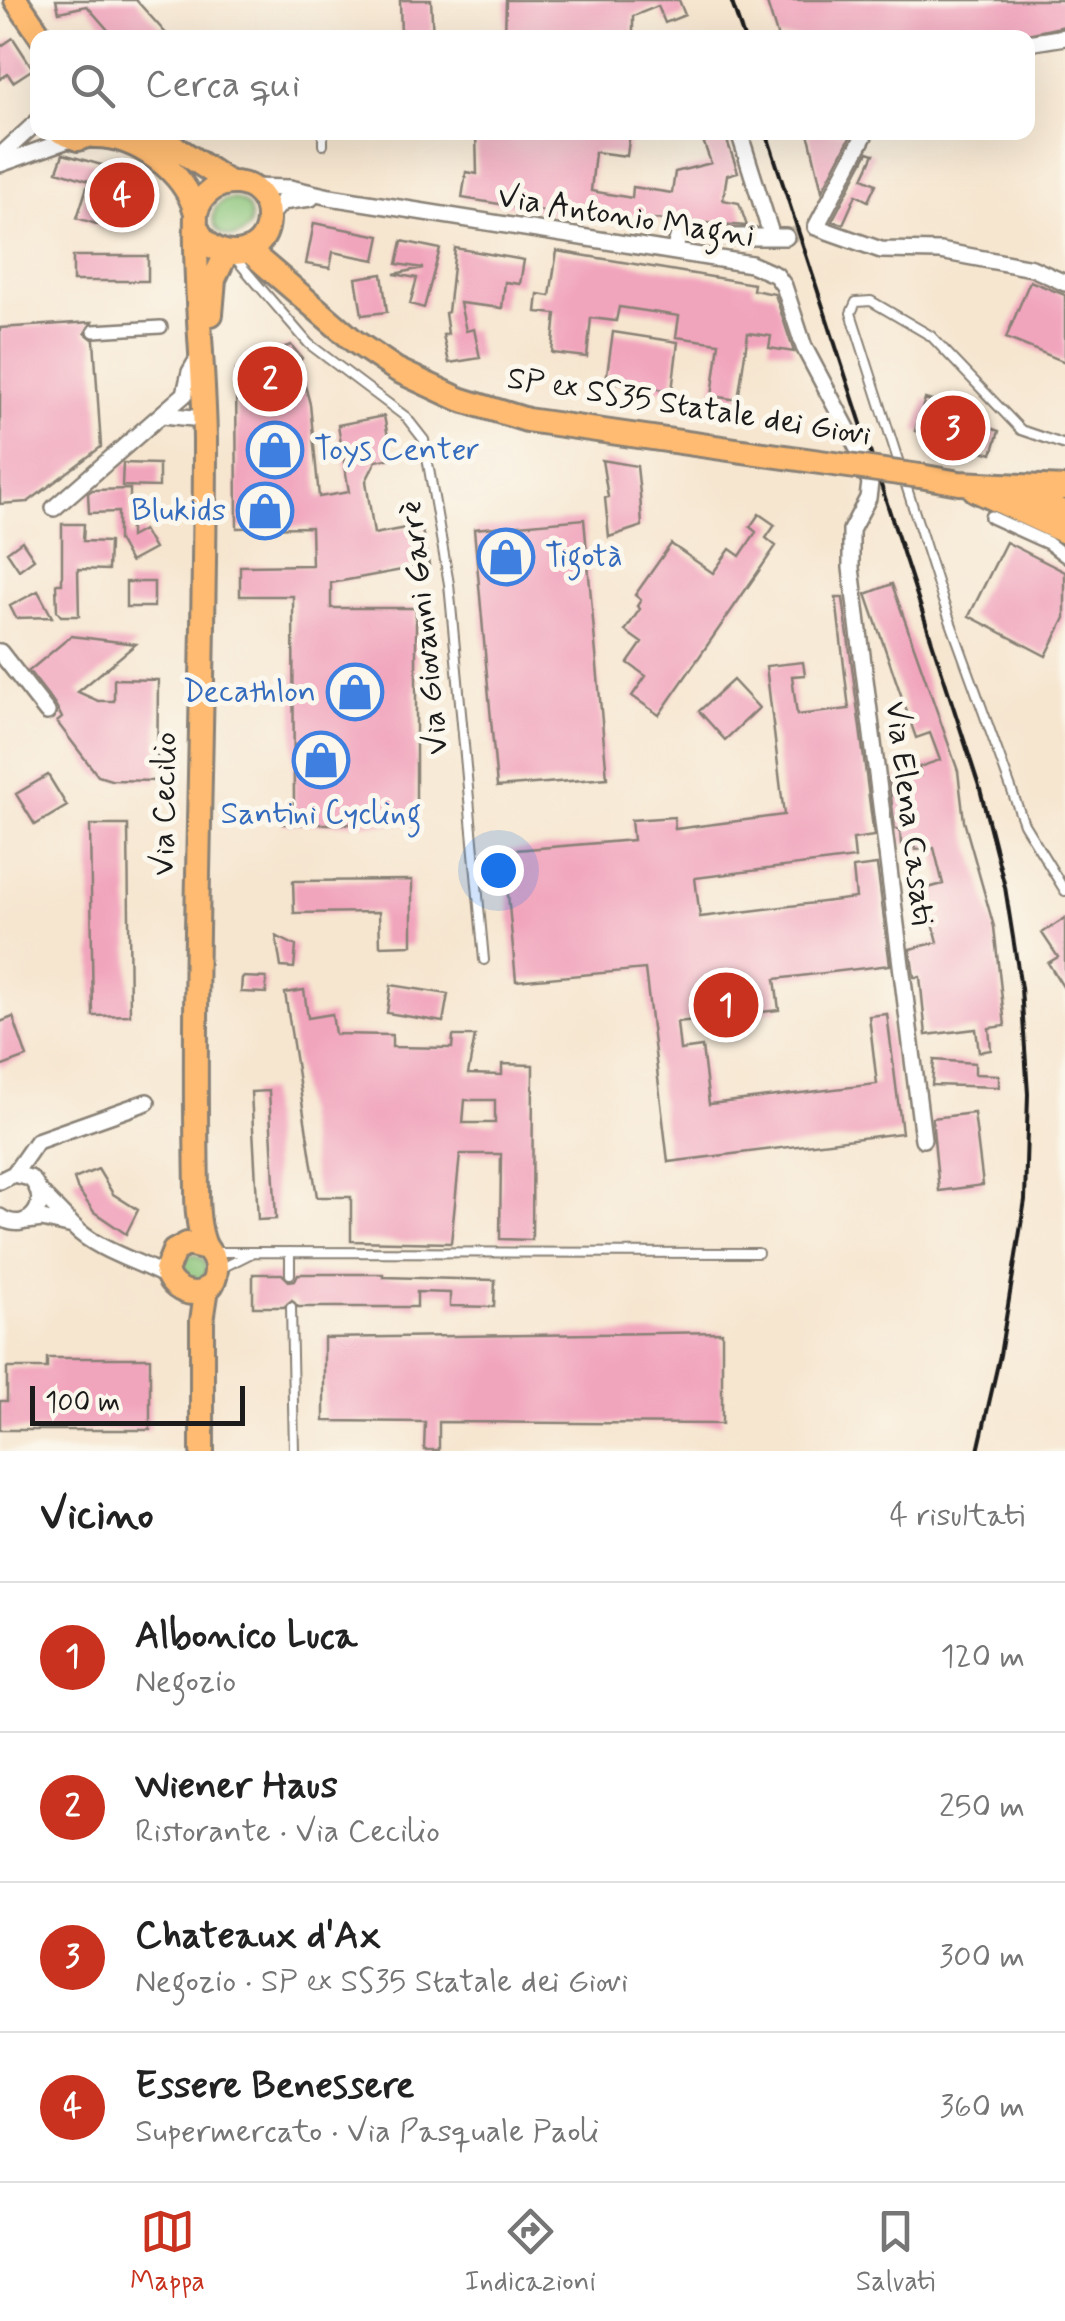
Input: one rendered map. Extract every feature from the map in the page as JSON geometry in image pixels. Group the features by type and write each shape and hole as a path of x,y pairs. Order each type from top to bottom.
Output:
{"main road":[{"path":"16,0 37,30"},
{"path":"124,140 153,158 183,184 210,247 236,253 262,238 267,222 264,202 165,140"},
{"path":"196,220 207,192 239,185"},
{"name":"Via Cecilio","path":"196,220 204,426"},
{"name":"SP ex SS35 Statale dei Giovi","path":"267,222 278,261 298,292"},
{"name":"Via Cecilio","path":"202,1451 202,1322 210,1265 198,1210 195,888 204,426 214,279 236,253"},
{"name":"SP ex SS35 Statale dei Giovi","path":"236,253 298,292 354,341 398,370 431,388 476,404 527,420 982,488"},
{"path":"1030,488 1065,478"},
{"path":"982,488 1065,488"},
{"path":"982,488 1065,512"},
{"path":"982,488 1065,532"},
{"name":"Via Cecilio","path":"177,1248 197,1176"},
{"path":"194,1244 210,1265 192,1294 174,1284 166,1264 177,1248 194,1244"},
{"name":"Via Cecilio","path":"174,1284 201,1350"}],"street":[{"path":"1035,42 1065,37"},
{"path":"0,156 30,128"},
{"path":"0,164 68,140"},
{"path":"674,251 680,235 689,232 779,237 742,140"},
{"path":"862,140 816,228 881,250 940,251 1032,268 1065,283"},
{"path":"239,185 290,188 330,197"},
{"path":"267,222 282,202 330,197"},
{"name":"Via Antonio Magni","path":"330,197 751,264 776,274 784,286 804,348 860,452 870,483 868,498"},
{"path":"94,332 161,327"},
{"path":"54,508 185,394 190,372 200,354"},
{"path":"163,415 204,426"},
{"name":"Via Elena Casati","path":"868,498 851,530 851,568 923,1139"},
{"path":"991,516 1048,543 1065,556"},
{"path":"0,652 47,712"},
{"path":"6,1176 37,1142 147,1102"},
{"path":"26,1222 40,1207 34,1158 56,1134"},
{"path":"6,1176 30,1178 74,1226 103,1248 132,1258 174,1284"},
{"path":"0,1217 16,1224 42,1219 74,1226"},
{"path":"132,1258 160,1257 177,1248"}],"lane":[{"path":"323,140 323,145"},
{"name":"Via Giovanni Garrè","path":"236,253 241,268 310,344 417,427 424,440 449,584 484,960"},
{"path":"1065,445 1021,430 930,336 871,301 856,302 851,313 943,602 1024,824 1065,891"},
{"path":"982,488 991,516"},
{"path":"210,1265 254,1252 758,1253"},
{"path":"210,1265 254,1252"},
{"path":"290,1252 290,1274"},
{"path":"291,1307 294,1451"}],"green space":[{"path":"232,199 245,205 251,218 245,231 232,237 219,231 213,218 219,205"},
{"path":"192,1255 202,1259 206,1269 202,1279 192,1283 182,1279 178,1269 182,1259"}],"building":[{"path":"56,0 136,0 163,30 108,30 87,6 59,12"},
{"path":"400,0 431,0 433,30 401,30"},
{"path":"506,0 679,0 685,15 665,23 658,6 633,16 633,30 505,30"},
{"path":"766,0 1065,0 1065,26 1035,32 775,30"},
{"path":"13,38 30,64 30,71 13,82 8,74 0,79 0,47"},
{"path":"476,140 629,140 627,156 595,152 591,191 632,198 633,187 672,193 675,172 711,163 703,140 727,140 738,172 727,175 723,200 739,203 747,226 652,219 652,224 628,220 628,225 462,198 466,172 477,174"},
{"path":"810,140 849,140 822,191"},
{"path":"868,152 874,154 863,178 876,184 868,201 856,195 843,224 832,221"},
{"path":"63,154 130,173 112,229 77,218 89,181 57,171"},
{"path":"314,223 380,236 375,260 333,252 330,268 306,264"},
{"path":"402,241 440,249 424,308 410,304 417,278 394,274 423,268 397,264"},
{"path":"455,248 524,260 520,284 505,282 502,308 460,303 466,331 474,329 480,358 449,363 443,335 448,334 445,313"},
{"path":"557,251 754,284 753,290 775,294 794,352 769,348 771,336 748,333 738,400 712,396 719,343 676,337 679,316 619,307 616,321 591,318 587,357 552,353 556,314 536,312 538,294 550,296"},
{"path":"73,256 148,256 148,281 73,281"},
{"path":"382,274 387,312 362,315 356,278"},
{"path":"1030,281 1065,295 1065,362 1006,338"},
{"path":"92,322 85,333 94,340 101,447 28,502 0,504 0,328"},
{"path":"613,332 678,342 672,391 606,381"},
{"path":"291,345 302,358 299,363 310,404 319,497 349,492 338,425 384,416 392,458 376,461 366,481 374,534 421,525 429,565 331,583 331,608 416,608 416,824 283,824 283,810 294,810 293,596 240,596 240,566 312,565 311,527 237,528 236,370 244,368 244,361"},
{"path":"925,399 984,417 981,425 999,431 992,454 915,431"},
{"path":"602,460 637,466 640,494 642,526 609,537 605,498 608,497"},
{"path":"123,463 159,464 159,487 122,486"},
{"path":"130,489 130,537 143,530 154,549 130,562 118,540 118,512 89,513 88,493"},
{"path":"759,514 775,525 766,538 776,546 659,715 632,696 646,676 628,663 642,643 625,631 640,609 637,606 641,600 635,595 671,544 713,573 730,549 740,556 756,532 750,527"},
{"path":"584,519 607,778 497,787 474,529"},
{"path":"62,524 84,524 83,541 109,542 108,570 78,569 79,616 61,616 57,611 56,584 62,584"},
{"path":"22,541 34,559 19,570 7,552"},
{"path":"1006,542 1065,572 1065,618 1046,656 969,616"},
{"path":"126,582 154,582 154,607 126,607"},
{"path":"892,584 958,771 964,821 994,927 1005,1026 989,1028 991,1050 979,1052 976,1029 926,1035 920,977 914,977 910,949 938,942 924,889 943,884 934,848 915,850 914,842 901,844 900,829 895,829 889,780 920,776 919,767 940,760 930,733 916,738 866,594"},
{"path":"38,591 52,617 16,618 10,606"},
{"path":"836,598 843,598 874,836 853,839 855,858 695,878 700,917 856,898 853,868 877,865 890,965 775,979 779,1010 677,1022 680,1050 702,1047 709,1104 877,1084 869,1016 887,1014 902,1133 668,1162 645,969 516,981 504,851 633,840 631,820 674,817 675,829 784,815 766,666 803,662 805,675 792,676 797,715 849,709"},
{"path":"71,636 136,644 78,692 98,701 114,701 114,679 158,680 157,781 98,776 57,722 62,718 56,706 29,671"},
{"path":"733,680 759,708 725,740 699,711"},
{"path":"48,775 67,806 35,825 16,794"},
{"path":"90,825 128,825 130,1015 93,1016"},
{"path":"412,880 412,945 380,946 379,912 294,913 293,881"},
{"path":"1065,918 1065,990 1048,963 1058,957 1042,933"},
{"path":"276,936 296,946 294,968 281,967"},
{"path":"242,977 266,978 266,993 241,992"},
{"path":"391,985 448,994 443,1022 387,1013"},
{"path":"304,990 308,1018 332,1014 335,1034 392,1035 392,1047 452,1048 453,1036 475,1036 468,1074 502,1075 502,1064 533,1065 532,1240 500,1239 501,1154 460,1154 451,1243 351,1241 351,1197 317,1197 285,993","holes":["465,1100 495,1100 495,1123 463,1123"]},
{"path":"13,1017 27,1057 0,1067 0,1022"},
{"path":"934,1060 975,1063 975,1074 999,1075 999,1087 932,1085"},
{"path":"269,1091 276,1219 258,1220 251,1092"},
{"path":"974,1113 983,1185 939,1191 932,1118"},
{"path":"98,1169 113,1194 138,1210 126,1234 94,1212 77,1188 74,1179"},
{"path":"253,1274 282,1274 289,1281 298,1274 495,1280 494,1307 450,1306 450,1293 417,1292 417,1307 298,1307 292,1300 284,1307 253,1307"},
{"path":"722,1332 722,1424 439,1422 439,1450 424,1450 425,1422 324,1421 324,1338"},
{"path":"47,1358 150,1358 150,1430 0,1430 0,1401 7,1401 7,1368 47,1368"}],"tunnel":[{"path":"786,237 816,227"}],"railway":[{"path":"731,0 741,30"},
{"path":"769,140 980,789 1005,887 1021,988 1028,1094 1025,1200 1000,1355 978,1451"}],"place":[{"name":"Essere Benessere","path":"122,195"},
{"name":"Wiener Haus","path":"270,379"},
{"name":"Chateaux d'Ax","path":"953,428"},
{"name":"Toys Center","path":"275,450"},
{"name":"Blukids","path":"265,511"},
{"name":"Tigotà","path":"506,557"},
{"name":"Decathlon","path":"355,692"},
{"name":"Santini Cycling","path":"321,760"},
{"name":"Albonico Luca","path":"726,1005"}]}
